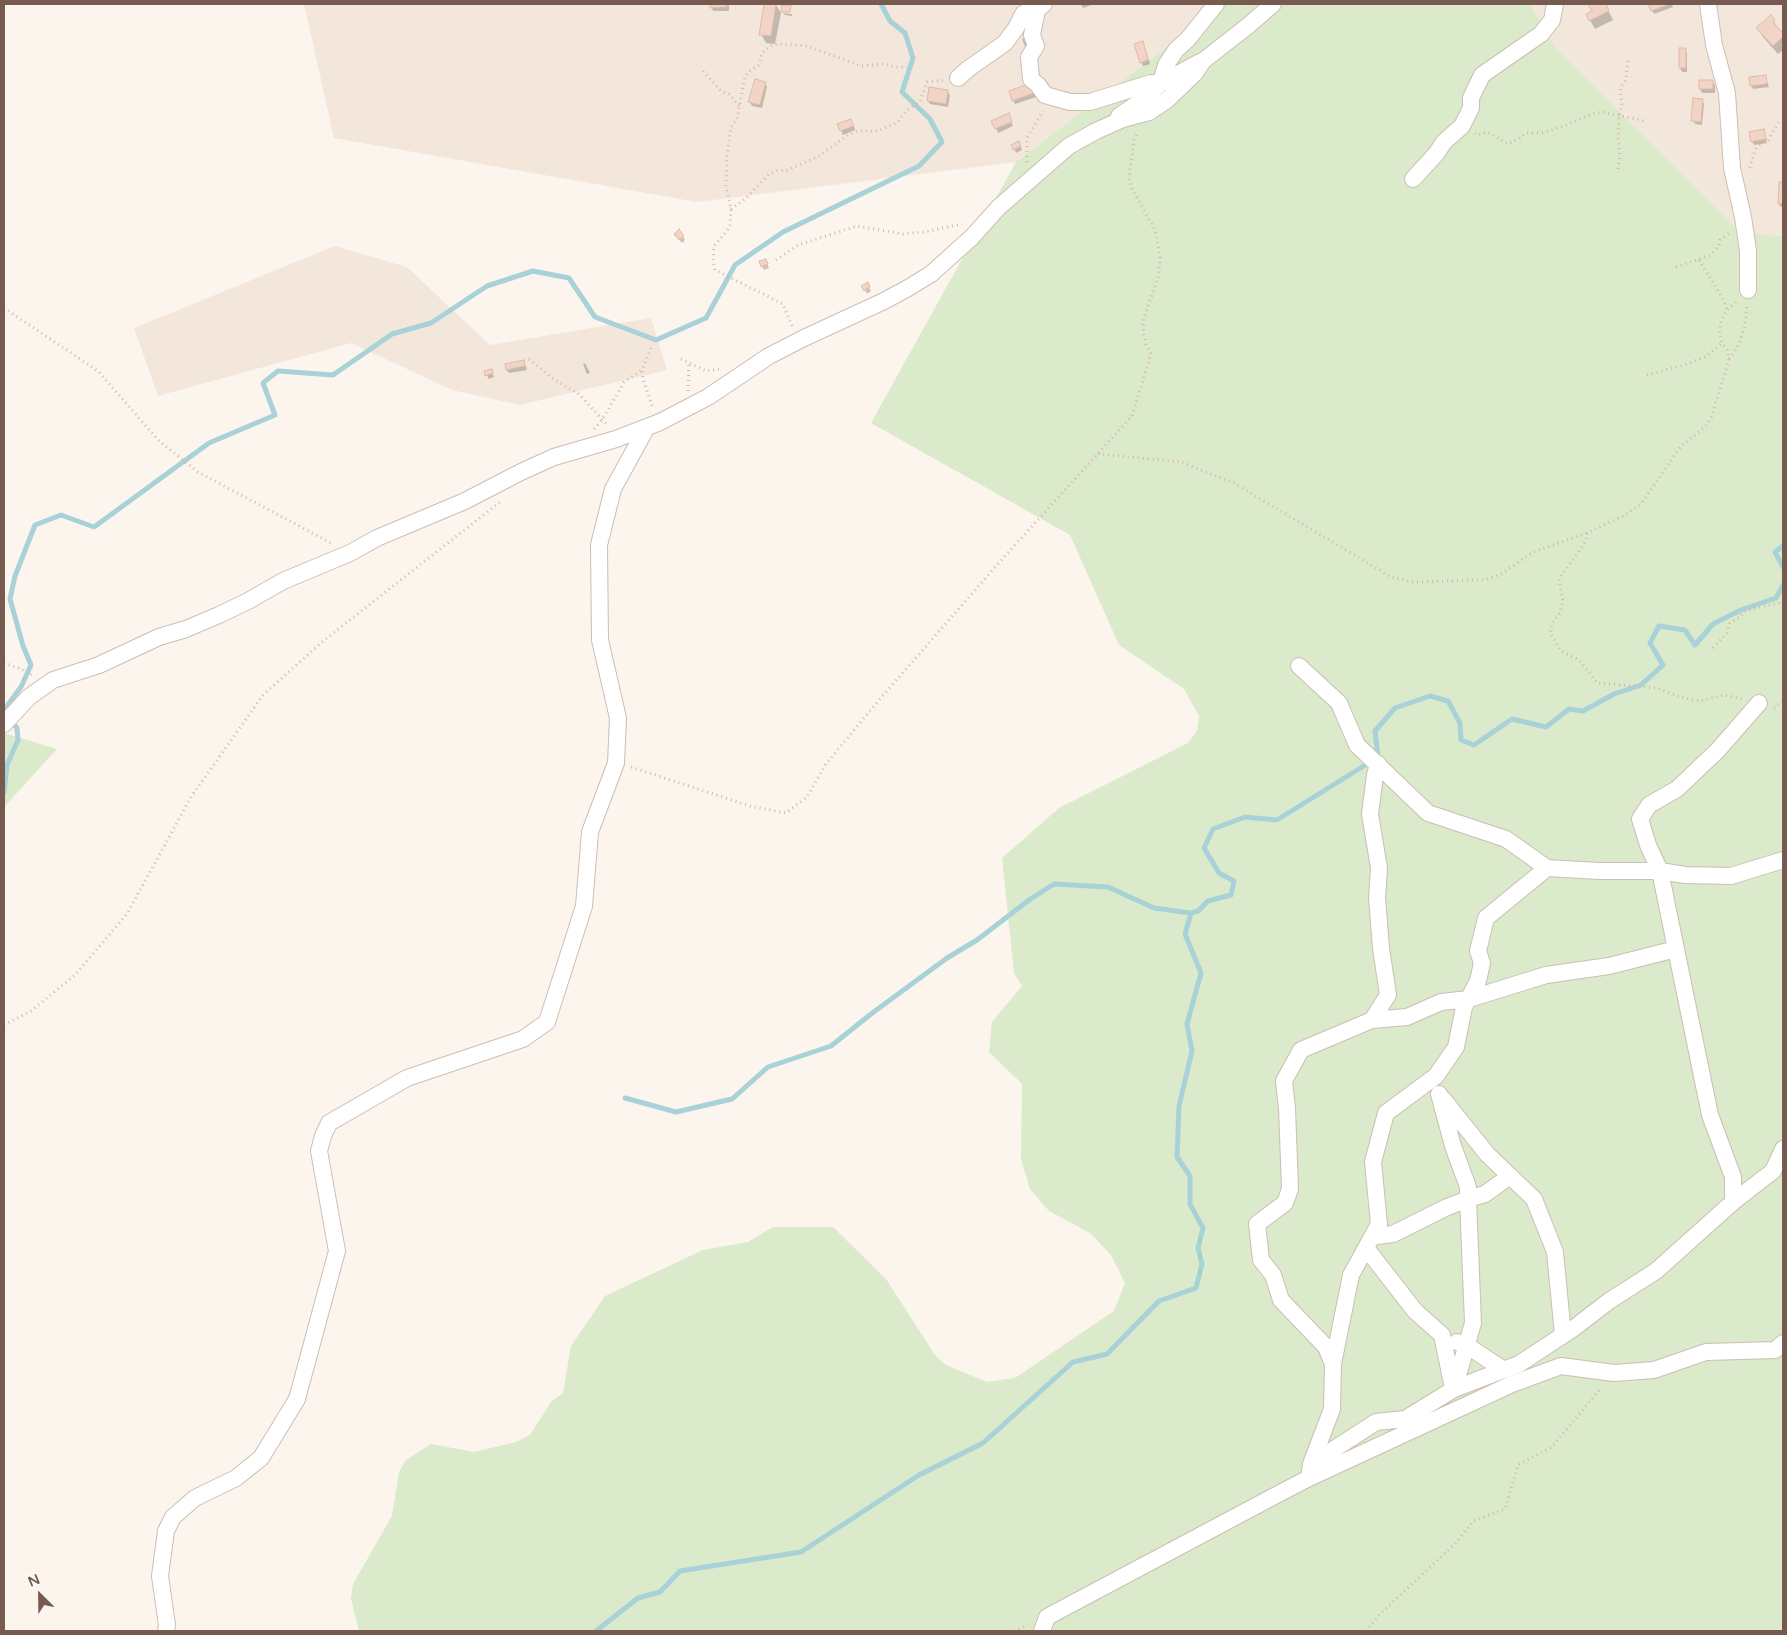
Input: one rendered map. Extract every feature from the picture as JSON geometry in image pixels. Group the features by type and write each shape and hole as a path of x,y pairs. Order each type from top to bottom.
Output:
{"street":[{"path":"958,78 1004,43 1016,28 1023,14 1040,4"},
{"path":"1044,4 1037,10 1032,35 1036,46 1029,57 1031,79 1038,85 1045,96 1070,102 1090,102 1151,83 1162,83"},
{"path":"1162,83 1166,65 1176,50 1188,39 1216,4"},
{"path":"4,724 29,697 53,680 98,665 159,637 186,629 219,615 283,581 350,553 377,538 466,501 554,457 623,436 687,409 769,356 884,301 931,274 972,237 999,206 1069,146 1140,102 1162,83 1203,61 1273,4"},
{"path":"1413,179 1436,154 1444,142 1462,126 1470,108 1471,98 1482,75 1541,34 1552,20 1556,4"},
{"path":"1708,4 1714,45 1727,93 1732,168 1743,217 1748,251 1748,290"},
{"path":"1096,131 1123,119 1149,112 1180,89 1203,61"},
{"path":"166,1631 167,1625 160,1576 166,1531 173,1517 195,1498 236,1478 261,1458 296,1399 337,1251 318,1151 329,1123 407,1078 523,1039 547,1022 584,906 590,832 616,763 618,718 600,640 599,545 613,489 654,424"},
{"path":"1299,666 1339,703 1357,745 1428,813 1506,839 1547,868 1599,871 1660,871 1685,875 1731,876 1783,860"},
{"path":"1733,1202 1733,1177 1710,1115 1660,871 1648,845 1640,819 1649,805 1676,789 1718,750 1759,703"},
{"path":"1372,1020 1388,995 1381,948 1377,898 1380,868 1370,814 1378,764"},
{"path":"1454,1389 1473,1323 1468,1187 1434,1087 1436,1076 1456,1047 1464,1007 1478,981 1482,963 1478,951 1486,918 1547,868"},
{"path":"1333,1364 1326,1347 1281,1300 1273,1275 1261,1260 1257,1224 1285,1203 1290,1189 1284,1081 1302,1050 1372,1020 1408,1018 1441,1002 1469,999 1546,975 1609,966 1676,949"},
{"path":"1434,1087 1487,1154 1534,1199 1555,1252 1563,1335"},
{"path":"1310,1471 1332,1409 1333,1364 1351,1275 1379,1224 1373,1162 1386,1113 1434,1087"},
{"path":"1310,1471 1376,1422 1405,1419 1454,1389 1519,1364 1563,1335 1609,1301 1656,1271 1733,1202 1773,1171 1783,1150"},
{"path":"1369,1241 1377,1236 1393,1234 1445,1208 1485,1194 1510,1176"},
{"path":"1369,1241 1415,1310 1442,1335 1454,1389"},
{"path":"1443,1337 1466,1345 1504,1370"},
{"path":"1042,1631 1047,1617 1310,1471 1512,1384 1561,1366 1614,1373 1654,1370 1706,1352 1775,1350 1783,1343"}],"path":[{"path":"804,338 801,330 791,326 783,304 715,270 712,261 714,246 730,225 731,209 726,186 727,155 731,128 737,119 745,77 749,71 759,65 762,53 772,46 780,44 807,46 861,66 884,64 895,67 907,67"},
{"path":"1618,169 1620,156 1618,138 1619,115 1622,106 1620,88 1626,80 1628,57"},
{"path":"703,70 722,92 729,94 740,106"},
{"path":"731,209 769,174 788,170 819,156 848,135 857,131 878,131 898,122 906,111 920,101 927,82 958,78"},
{"path":"1035,177 1029,171 1026,157 1027,138 1038,117 1053,98"},
{"path":"616,763 750,806 786,813 807,797 826,764 879,700 997,565 1132,416 1151,354 1146,345 1143,328 1146,310 1159,274 1160,257 1155,230 1131,187 1129,177 1134,140 1149,112"},
{"path":"1462,126 1477,134 1488,132 1508,144 1525,133 1541,133 1592,114 1603,112 1645,121"},
{"path":"1750,172 1750,165 1755,150 1762,142 1768,140 1780,120"},
{"path":"1676,267 1711,254 1719,246 1720,240 1738,226 1743,217"},
{"path":"776,260 798,245 857,226 903,234 924,232 988,219"},
{"path":"1699,260 1722,297 1727,310"},
{"path":"1098,454 1181,462 1234,483 1391,577 1413,582 1485,580 1501,574 1533,552 1587,533 1623,516 1641,504 1681,446 1705,427 1711,418 1728,360 1739,344 1745,324 1748,290"},
{"path":"1728,360 1727,350 1719,334 1722,321 1727,310 1748,290"},
{"path":"4,308 98,371 160,441 198,472 350,553"},
{"path":"1647,374 1684,365 1705,357 1722,343"},
{"path":"651,348 642,370 642,379 650,400 654,424"},
{"path":"529,359 552,378 580,394 610,428 623,436"},
{"path":"681,359 706,371 730,368 747,371"},
{"path":"687,409 690,364"},
{"path":"591,431 602,420 624,382 642,370"},
{"path":"4,1025 31,1011 75,975 128,914 191,798 263,695 322,642 503,501"},
{"path":"1587,533 1586,541 1559,579 1563,601 1560,613 1552,623 1550,633 1561,651 1578,660 1597,683 1657,688 1680,697 1699,701 1724,695 1759,703 1775,709 1783,701"},
{"path":"1713,648 1727,633 1730,624 1745,611 1778,602 1783,603"},
{"path":"4,663 22,669 28,675 52,672 58,678"},
{"path":"1366,1631 1379,1615 1456,1543 1473,1521 1505,1509 1518,1465 1552,1447 1614,1373"}],"shaded area":[{"path":"304,4 1223,4 1016,162 697,202 334,138"},
{"path":"1529,4 1783,4 1783,236 1741,233 1556,48"},
{"path":"335,246 407,267 490,345 651,318 667,370 520,405 452,390 351,343 158,396 134,328"}],"green space":[{"path":"1223,4 1529,4 1556,48 1741,233 1783,236 1783,1631 359,1631 351,1599 353,1584 392,1516 399,1472 406,1460 431,1444 474,1452 516,1442 530,1435 551,1402 563,1393 571,1346 605,1296 703,1250 748,1242 773,1227 833,1227 886,1279 935,1355 946,1365 987,1382 1015,1378 1114,1311 1125,1283 1111,1255 1090,1233 1049,1211 1030,1189 1021,1159 1022,1084 989,1052 992,1022 1022,986 1014,973 1002,858 1059,808 1188,743 1197,731 1199,716 1184,689 1119,645 1070,535 871,423 1016,162"},
{"path":"4,733 57,749 4,807"}],"building":[{"path":"710,4 727,4 727,7 710,8"},
{"path":"764,4 776,4 771,36 759,35"},
{"path":"1588,4 1606,4 1609,11 1589,21 1586,14 1592,11"},
{"path":"1648,4 1671,4 1651,11"},
{"path":"782,5 791,5 790,12 781,12"},
{"path":"1771,15 1775,20 1773,22 1783,33 1783,37 1773,46 1756,28"},
{"path":"1143,41 1148,60 1140,63 1134,44"},
{"path":"1679,48 1686,48 1686,68 1679,68"},
{"path":"1766,75 1767,84 1750,86 1749,77"},
{"path":"755,79 766,82 760,105 748,102"},
{"path":"1699,80 1713,80 1713,89 1699,89"},
{"path":"1031,83 1034,93 1012,101 1009,91"},
{"path":"929,87 948,90 946,104 927,101"},
{"path":"1693,98 1703,99 1701,122 1691,121"},
{"path":"1009,113 1012,122 995,129 991,121"},
{"path":"851,119 854,126 840,131 837,124"},
{"path":"1764,129 1766,139 1751,142 1749,132"},
{"path":"1019,141 1021,146 1013,150 1011,145"},
{"path":"1779,182 1783,182 1783,203 1778,204"},
{"path":"679,229 684,236 679,240 674,234"},
{"path":"766,259 768,264 761,267 759,261"},
{"path":"868,282 870,287 864,291 861,286"},
{"path":"524,360 525,366 506,370 505,364"},
{"path":"492,369 493,373 485,376 484,371"}],"waterway":[{"path":"4,792 7,765 18,740 17,728 4,710 21,687 31,665 23,646 10,599 15,576 35,525 61,515 94,527 209,443 275,415 263,383 278,371 333,375 392,334 431,323 487,286 533,271 569,278 595,317 656,340 706,318 735,265 783,232 919,166 942,142 930,119 902,92 913,58 905,33 890,21 881,4"},
{"path":"1783,546 1775,552 1783,567"},
{"path":"625,1098 676,1112 732,1099 768,1067 831,1046 947,958 977,940 1029,900 1054,884 1108,887 1154,908 1191,913 1198,911 1208,901 1231,895 1234,881 1219,873 1204,848 1213,829 1245,817 1277,820 1378,757 1375,731 1395,708 1430,696 1448,701 1460,723 1461,740 1474,745 1512,719 1546,727 1569,709 1583,711 1614,694 1641,685 1663,665 1650,643 1659,626 1685,630 1695,645 1713,624 1741,610 1776,598 1783,585"},
{"path":"596,1631 638,1598 660,1592 680,1571 801,1552 919,1475 983,1443 1073,1362 1107,1354 1159,1301 1196,1288 1202,1264 1198,1248 1203,1228 1190,1204 1190,1176 1177,1157 1179,1106 1192,1051 1187,1024 1201,973 1185,934 1191,913"}]}
